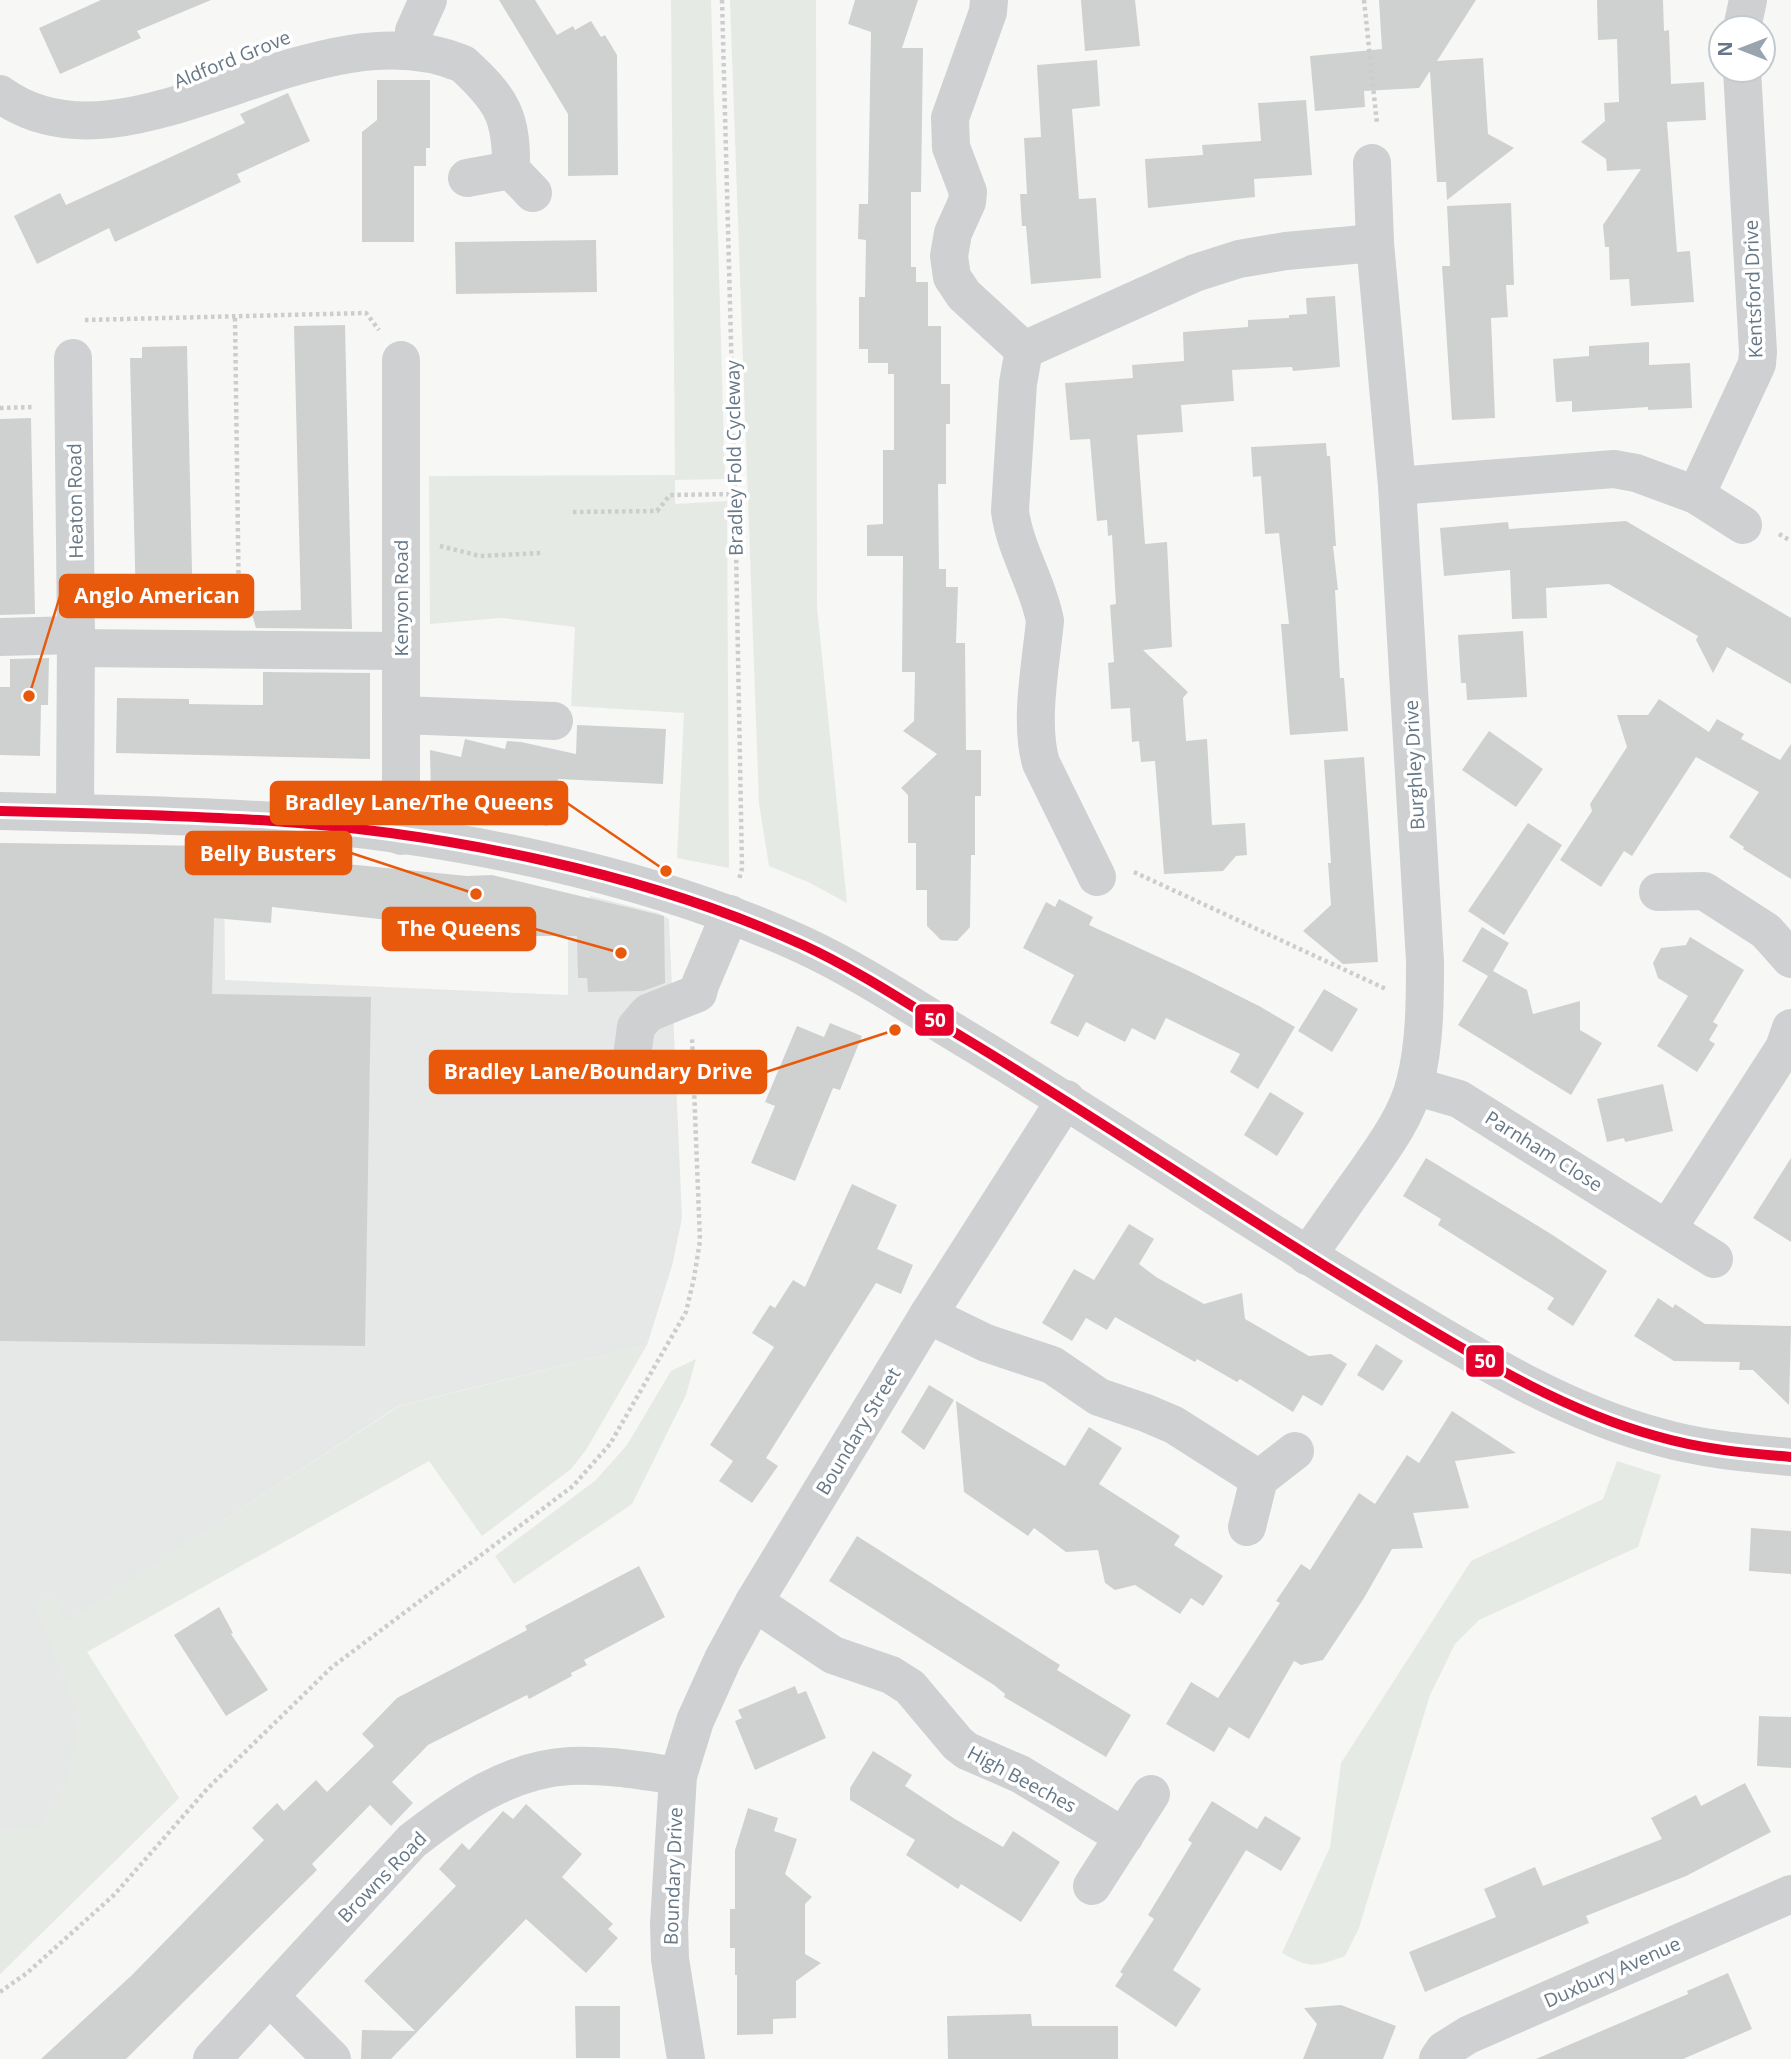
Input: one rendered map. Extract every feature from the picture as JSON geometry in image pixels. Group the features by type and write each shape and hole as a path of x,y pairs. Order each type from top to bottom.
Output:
{"street":[{"path":"989,0 988,12 950,118 951,147 968,192 967,202 953,233 950,256 952,277 964,295 1024,350"},
{"name":"Aldford Grove","path":"4,109 59,113 92,112 132,101 270,41 303,31 421,15 454,56 488,87 504,110 522,181 467,178"},
{"name":"Kentsford Drive","path":"1696,495 1756,364 1758,352 1743,84"},
{"name":"Burghley Drive","path":"1307,1256 1402,1116 1414,1086 1422,1048 1425,1007 1425,947 1397,486 1375,243 1372,163"},
{"path":"1024,350 1195,273 1239,259 1375,243"},
{"path":"1024,350 1018,383 1010,511 1013,532 1042,604 1045,621 1036,727 1037,748 1041,763 1080,809 1092,867"},
{"name":"Heaton Road","path":"73,358 75,813"},
{"name":"Kenyon Road","path":"401,360 401,836"},
{"path":"1397,486 1614,469 1636,473 1696,495 1743,524"},
{"path":"0,637 239,649 401,650"},
{"path":"401,715 554,721"},
{"path":"0,811 280,821 401,836 524,857 636,884 730,914 806,946 841,965 1066,1099 1307,1256 1497,1369 1587,1413 1670,1440 1731,1452 1791,1457"},
{"path":"1658,892 1704,891 1766,931 1791,960"},
{"path":"632,1056 636,1027 648,1013 698,993 730,914"},
{"path":"1668,1228 1784,1048 1791,1028"},
{"name":"Parnham Close","path":"1414,1086 1459,1099 1714,1259"},
{"name":"Boundary Street","path":"678,1776 695,1721 723,1659 754,1602 929,1315 1066,1099"},
{"path":"929,1315 986,1343 1052,1365 1099,1397 1174,1425 1259,1479"},
{"path":"1247,1527 1259,1479 1295,1451"},
{"name":"High Beeches","path":"754,1602 832,1655 891,1675 910,1687 967,1751 1020,1774 1124,1837"},
{"name":"Browns Road","path":"212,2059 412,1841 446,1814 482,1792 522,1775 568,1766 616,1767 678,1776"},
{"name":"Boundary Drive","path":"678,1776 668,1924 670,1959 686,2059"},
{"path":"1092,1886 1151,1794"},
{"name":"Duxbury Avenue","path":"1438,2059 1444,2050 1468,2035 1791,1894"},
{"path":"270,1997 332,2059"}],"path":[{"name":"Bradley Fold Cycleway","path":"722,0 742,868 730,914"},
{"path":"1364,0 1380,147 1372,163"},
{"path":"73,358 72,321 366,313 401,360"},
{"path":"235,318 239,649"},
{"path":"573,512 656,511 670,495 735,494"},
{"path":"401,541 480,556 541,553"},
{"path":"1092,867 1109,860 1425,1007"},
{"path":"0,1992 27,1973 114,1895 207,1789 332,1667 573,1486 610,1444 686,1312 694,1278 700,1241 691,1036 698,993"}],"shaded area":[{"path":"671,0 711,0 725,479 675,480 675,504 727,501 729,868 677,858 684,713 571,706 575,627 501,618 430,624 429,476 675,475"},
{"path":"730,0 816,0 817,607 847,903 808,882 769,866 759,804"},
{"path":"0,843 224,848 225,980 568,995 568,929 590,929 590,896 658,913 669,919 682,1218 672,1266 647,1345 398,1406 68,1622 179,1798 0,1974"},
{"path":"647,1345 586,1450 571,1469 482,1536 429,1461 87,1652 179,1798 0,1974 0,1830 38,1827 60,1799 73,1757 79,1715 36,1606 51,1594 68,1621 399,1406"},
{"path":"696,1359 686,1395 632,1504 514,1584 495,1556 596,1480 627,1445 671,1371"},
{"path":"1617,1461 1661,1475 1638,1547 1479,1620 1455,1644 1430,1695 1359,1928 1345,1956 1313,1965 1299,1962 1282,1953 1330,1847 1341,1763 1471,1561 1603,1499"}],"building":[{"path":"101,0 211,0 137,31 141,38 60,74 39,28"},
{"path":"499,0 535,0 557,35 573,26 575,30 591,21 601,37 605,35 617,55 618,175 568,176 568,114"},
{"path":"855,0 918,0 902,48 923,48 921,192 911,192 911,267 916,267 916,282 928,282 928,326 941,326 941,384 950,384 950,424 946,424 946,484 938,484 939,569 946,569 946,587 958,587 956,643 965,643 966,750 981,750 981,796 975,796 975,855 971,855 970,927 957,941 941,940 927,926 927,890 916,890 916,843 908,843 908,795 901,788 937,754 903,731 914,721 915,672 902,672 903,556 867,556 867,525 883,524 883,450 894,450 894,374 888,374 888,363 868,363 868,349 859,349 859,297 865,297 866,240 858,239 859,204 868,204 871,32 848,24"},
{"path":"1081,0 1135,0 1140,46 1085,51"},
{"path":"1379,0 1476,0 1437,61 1483,58 1488,134 1514,148 1447,200 1446,182 1437,182 1430,71 1419,88 1364,91 1365,107 1315,111 1310,56 1382,49"},
{"path":"1597,0 1663,0 1664,31 1669,30 1671,84 1704,82 1706,120 1667,122 1677,252 1690,251 1694,302 1631,306 1629,279 1610,280 1609,247 1605,247 1603,225 1641,169 1607,171 1606,159 1581,142 1605,121 1604,103 1619,102 1617,39 1598,40"},
{"path":"1097,60 1100,106 1072,109 1079,199 1096,198 1101,278 1031,284 1020,194 1027,194 1024,138 1041,137 1037,65"},
{"path":"377,80 430,80 430,148 426,148 426,166 414,166 414,242 362,242 362,132 377,120"},
{"path":"288,93 310,141 237,174 241,182 115,242 109,228 37,264 14,216 60,193 66,205 245,123 240,114"},
{"path":"1306,100 1312,175 1254,179 1255,197 1148,208 1145,159 1203,155 1202,145 1261,141 1258,103"},
{"path":"1511,203 1514,285 1506,285 1508,317 1491,318 1495,418 1452,420 1442,266 1450,266 1447,206"},
{"path":"596,240 597,292 456,294 455,242"},
{"path":"1335,296 1340,367 1293,371 1292,367 1232,370 1234,401 1181,405 1183,432 1137,435 1145,544 1167,542 1172,647 1143,650 1188,692 1183,698 1186,741 1207,739 1212,825 1245,823 1247,855 1236,856 1223,871 1164,874 1155,761 1141,762 1139,741 1132,742 1130,708 1111,709 1108,663 1114,662 1110,605 1116,604 1112,535 1108,536 1107,520 1097,521 1090,439 1070,440 1065,383 1133,378 1132,365 1184,361 1183,332 1248,327 1248,320 1289,318 1289,315 1307,314 1306,298"},
{"path":"345,325 352,629 256,628 251,611 301,610 294,326"},
{"path":"1649,342 1649,365 1690,363 1692,408 1648,410 1648,407 1572,412 1572,401 1556,402 1553,359 1589,356 1589,346"},
{"path":"187,346 193,616 149,616 149,606 136,606 130,358 142,358 142,347"},
{"path":"31,418 35,614 0,615 0,419"},
{"path":"1326,443 1327,456 1330,456 1336,546 1333,546 1338,590 1335,590 1340,678 1344,678 1348,731 1290,735 1281,624 1289,624 1279,533 1265,534 1261,476 1253,477 1251,447"},
{"path":"1626,521 1791,618 1791,684 1727,647 1713,673 1696,640 1698,636 1609,584 1546,588 1547,618 1512,619 1510,570 1444,576 1440,528 1508,522 1509,529"},
{"path":"1523,631 1527,697 1467,700 1466,683 1461,683 1458,635"},
{"path":"49,658 48,705 41,705 40,756 0,755 0,687 10,687 10,659"},
{"path":"263,672 370,673 370,759 116,753 117,698 189,699 189,704 263,705"},
{"path":"1659,699 1709,732 1717,719 1744,734 1741,739 1780,760 1791,744 1791,879 1729,837 1759,792 1696,757 1632,856 1624,851 1601,887 1560,860 1592,811 1590,804 1627,747 1617,715 1648,715"},
{"path":"577,725 666,729 663,784 558,779 547,826 431,800 430,750 461,757 465,739 505,749 507,741 576,754"},
{"path":"1489,731 1543,769 1516,807 1462,770"},
{"path":"1364,757 1378,962 1343,964 1303,931 1331,905 1324,760"},
{"path":"1528,823 1562,845 1504,935 1468,911"},
{"path":"0,843 215,846 215,851 467,876 492,875 664,916 665,983 643,991 588,992 587,978 578,978 577,936 502,936 272,907 271,923 214,918 212,994 371,997 365,1346 0,1341"},
{"path":"1059,899 1093,917 1089,925 1189,971 1295,1027 1258,1089 1230,1072 1240,1054 1166,1018 1155,1040 1132,1028 1125,1042 1086,1022 1078,1037 1050,1023 1074,975 1023,948 1046,902 1055,907"},
{"path":"1482,927 1509,943 1493,971 1527,990 1533,1014 1580,1001 1580,1030 1602,1043 1571,1095 1458,1025 1488,976 1462,961"},
{"path":"1690,937 1744,970 1713,1022 1718,1025 1709,1040 1715,1044 1697,1072 1657,1046 1688,996 1658,978 1653,963 1661,948 1686,945"},
{"path":"1324,989 1358,1009 1332,1052 1298,1031"},
{"path":"830,1023 862,1036 840,1090 833,1088 795,1181 751,1163 775,1106 765,1102 797,1026 824,1037"},
{"path":"1663,1084 1673,1131 1625,1142 1624,1138 1607,1142 1597,1099"},
{"path":"1270,1092 1304,1113 1277,1156 1244,1135"},
{"path":"1426,1158 1607,1271 1573,1326 1547,1309 1554,1298 1438,1225 1441,1219 1403,1196"},
{"path":"1791,1158 1791,1242 1753,1218"},
{"path":"852,1184 897,1205 877,1249 913,1265 901,1294 876,1283 766,1458 778,1466 752,1503 719,1481 733,1461 710,1445 774,1347 752,1333 770,1305 775,1308 793,1280 805,1287"},
{"path":"1129,1224 1154,1239 1139,1264 1156,1277 1204,1304 1242,1293 1245,1319 1309,1356 1331,1354 1347,1364 1322,1406 1303,1395 1293,1412 1240,1379 1237,1382 1197,1359 1195,1362 1115,1317 1107,1330 1086,1318 1072,1341 1042,1323 1074,1269 1094,1280"},
{"path":"1658,1298 1673,1308 1675,1304 1705,1324 1791,1326 1789,1405 1753,1370 1739,1370 1740,1362 1674,1361 1634,1336"},
{"path":"1376,1344 1403,1361 1383,1391 1357,1375"},
{"path":"929,1385 954,1400 924,1450 901,1432"},
{"path":"956,1401 1065,1466 1089,1427 1122,1448 1099,1484 1180,1536 1174,1545 1223,1576 1203,1606 1191,1598 1180,1614 1135,1585 1115,1590 1105,1583 1098,1550 1066,1552 1034,1528 1028,1536 964,1492"},
{"path":"1452,1411 1516,1453 1455,1461 1469,1508 1413,1513 1423,1548 1392,1549 1323,1660 1301,1665 1294,1661 1249,1739 1229,1727 1214,1752 1166,1724 1191,1682 1218,1698 1280,1603 1276,1601 1301,1564 1310,1570 1359,1493 1375,1504 1407,1455 1419,1463"},
{"path":"1751,1528 1791,1531 1791,1574 1749,1571"},
{"path":"857,1536 1060,1665 1057,1670 1131,1715 1106,1757 1004,1697 1005,1694 994,1685 829,1581"},
{"path":"639,1566 665,1617 584,1660 587,1665 571,1673 572,1676 529,1699 527,1695 428,1745 392,1782 413,1803 391,1826 370,1805 312,1864 317,1870 126,2059 41,2059 132,1975 264,1840 252,1828 277,1803 284,1811 316,1780 327,1792 374,1746 362,1734 397,1698 527,1630 525,1626"},
{"path":"219,1607 233,1633 231,1634 268,1690 226,1716 174,1635"},
{"path":"795,1686 798,1694 806,1691 826,1738 755,1770 735,1721 742,1718 738,1710"},
{"path":"1759,1716 1791,1717 1791,1768 1757,1766"},
{"path":"873,1751 912,1775 905,1786 955,1819 1003,1847 1013,1831 1060,1862 1021,1922 961,1884 958,1889 906,1855 915,1840 850,1800 850,1788"},
{"path":"1745,1783 1771,1832 1686,1876 1586,1916 1589,1923 1425,1992 1409,1952 1496,1917 1484,1889 1535,1867 1543,1886 1662,1839 1651,1818 1696,1795 1701,1806"},
{"path":"1212,1801 1257,1829 1265,1816 1301,1838 1281,1871 1246,1850 1173,1970 1201,1989 1176,2027 1115,1986 1123,1974 1120,1972 1154,1919 1148,1915 1192,1843 1188,1840"},
{"path":"526,1804 582,1854 562,1877 613,1924 608,1929 618,1938 586,1973 526,1919 391,2059 361,2059 362,2030 415,2031 364,1981 456,1886 439,1869 462,1843 469,1850 503,1811 513,1819"},
{"path":"748,1808 778,1818 774,1831 797,1839 785,1874 812,1897 805,1904 805,1954 821,1963 796,1981 796,2018 773,2019 773,2034 737,2035 737,1975 735,1948 730,1948 730,1909 735,1909 735,1850"},
{"path":"1728,1973 1752,2029 1683,2059 1536,2059 1688,1994 1687,1991"},
{"path":"1341,2005 1396,2026 1383,2059 1303,2059 1317,2024 1304,2008"},
{"path":"575,2006 620,2006 620,2058 576,2058"},
{"path":"1031,2014 1032,2026 1118,2026 1118,2059 948,2059 947,2016"}],"transit line":[{"name":"50","path":"0,811 273,821 406,835 544,860 612,877 742,919 824,955 885,989 1333,1271 1451,1342 1550,1396 1620,1425 1656,1436 1706,1447 1791,1457"}],"place":[{"name":"Anglo American","path":"29,696"},
{"name":"Bradley Lane/The Queens","path":"666,871"},
{"name":"Belly Busters","path":"476,894"},
{"name":"The Queens","path":"621,953"},
{"name":"Bradley Lane/Boundary Drive","path":"895,1030"}]}
